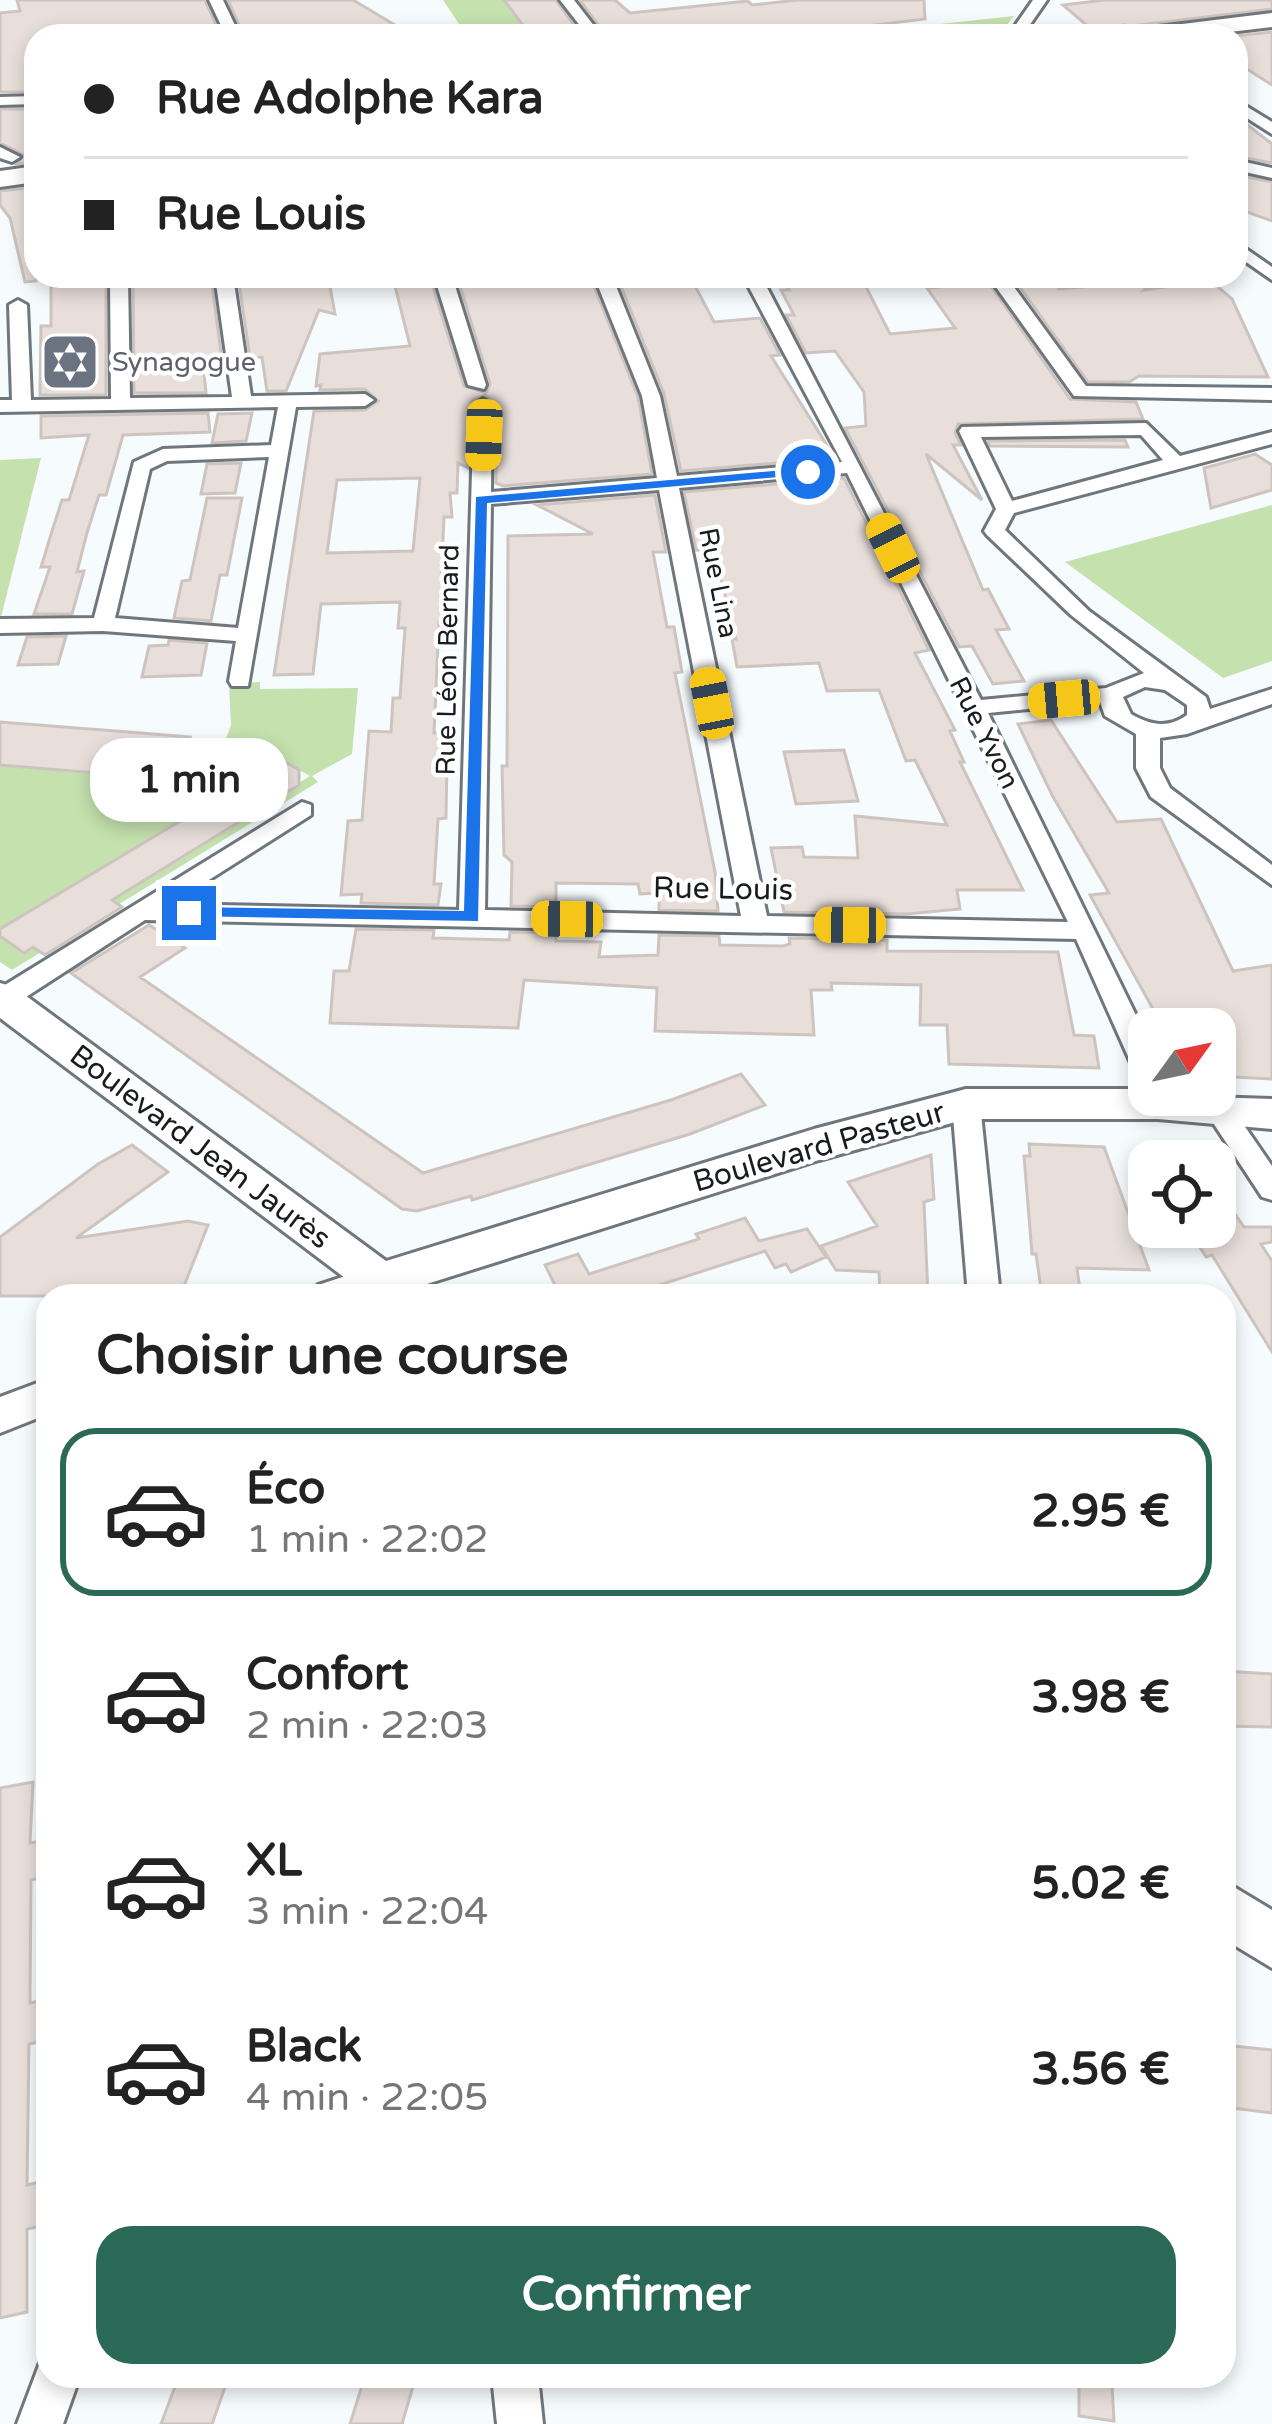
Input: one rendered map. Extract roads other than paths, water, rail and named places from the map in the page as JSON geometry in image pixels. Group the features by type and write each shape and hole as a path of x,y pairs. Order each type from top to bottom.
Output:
{"main road":[{"path":"1239,24 1272,20"},
{"name":"Boulevard Jean Jaurès","path":"1,998 383,1284"},
{"name":"Boulevard Pasteur","path":"405,1284 814,1145 966,1104 1128,1092"},
{"name":"Boulevard Pasteur","path":"1236,1111 1272,1114"}],"street":[{"path":"567,0 586,24"},
{"path":"1248,256 1272,275"},
{"path":"117,404 123,395 119,288"},
{"path":"226,288 242,402"},
{"name":"Rue Léon Bernard","path":"446,288 480,395 472,917"},
{"name":"Rue Lina","path":"609,288 651,396 755,922"},
{"name":"Rue Yvon","path":"758,288 854,467 1085,931 1128,1030"},
{"path":"1006,288 1081,392 1252,422"},
{"path":"19,305 22,406"},
{"path":"0,358 20,348"},
{"path":"1193,724 1198,702 1083,614 994,531 1006,509 1176,463 1252,422 1272,394"},
{"path":"0,406 365,400"},
{"path":"240,681 288,401"},
{"path":"1006,509 969,431 1146,429 1176,463"},
{"path":"103,625 141,466 163,455 279,451"},
{"path":"481,500 854,467"},
{"path":"0,626 103,625 247,635"},
{"path":"970,707 1112,694 1142,680 1172,684"},
{"path":"1112,694 1113,711 1148,730 1174,731 1272,696"},
{"path":"1148,730 1148,768 1160,792 1272,877"},
{"path":"1,998 302,810"},
{"name":"Rue Louis","path":"142,912 1085,931"},
{"path":"966,1104 983,1284"},
{"path":"1223,1116 1272,1189"},
{"path":"1236,1916 1272,1942"},
{"path":"40,2424 53,2388"},
{"path":"516,2388 520,2424"}],"place":[{"name":"Synagogue","path":"70,362"}]}
